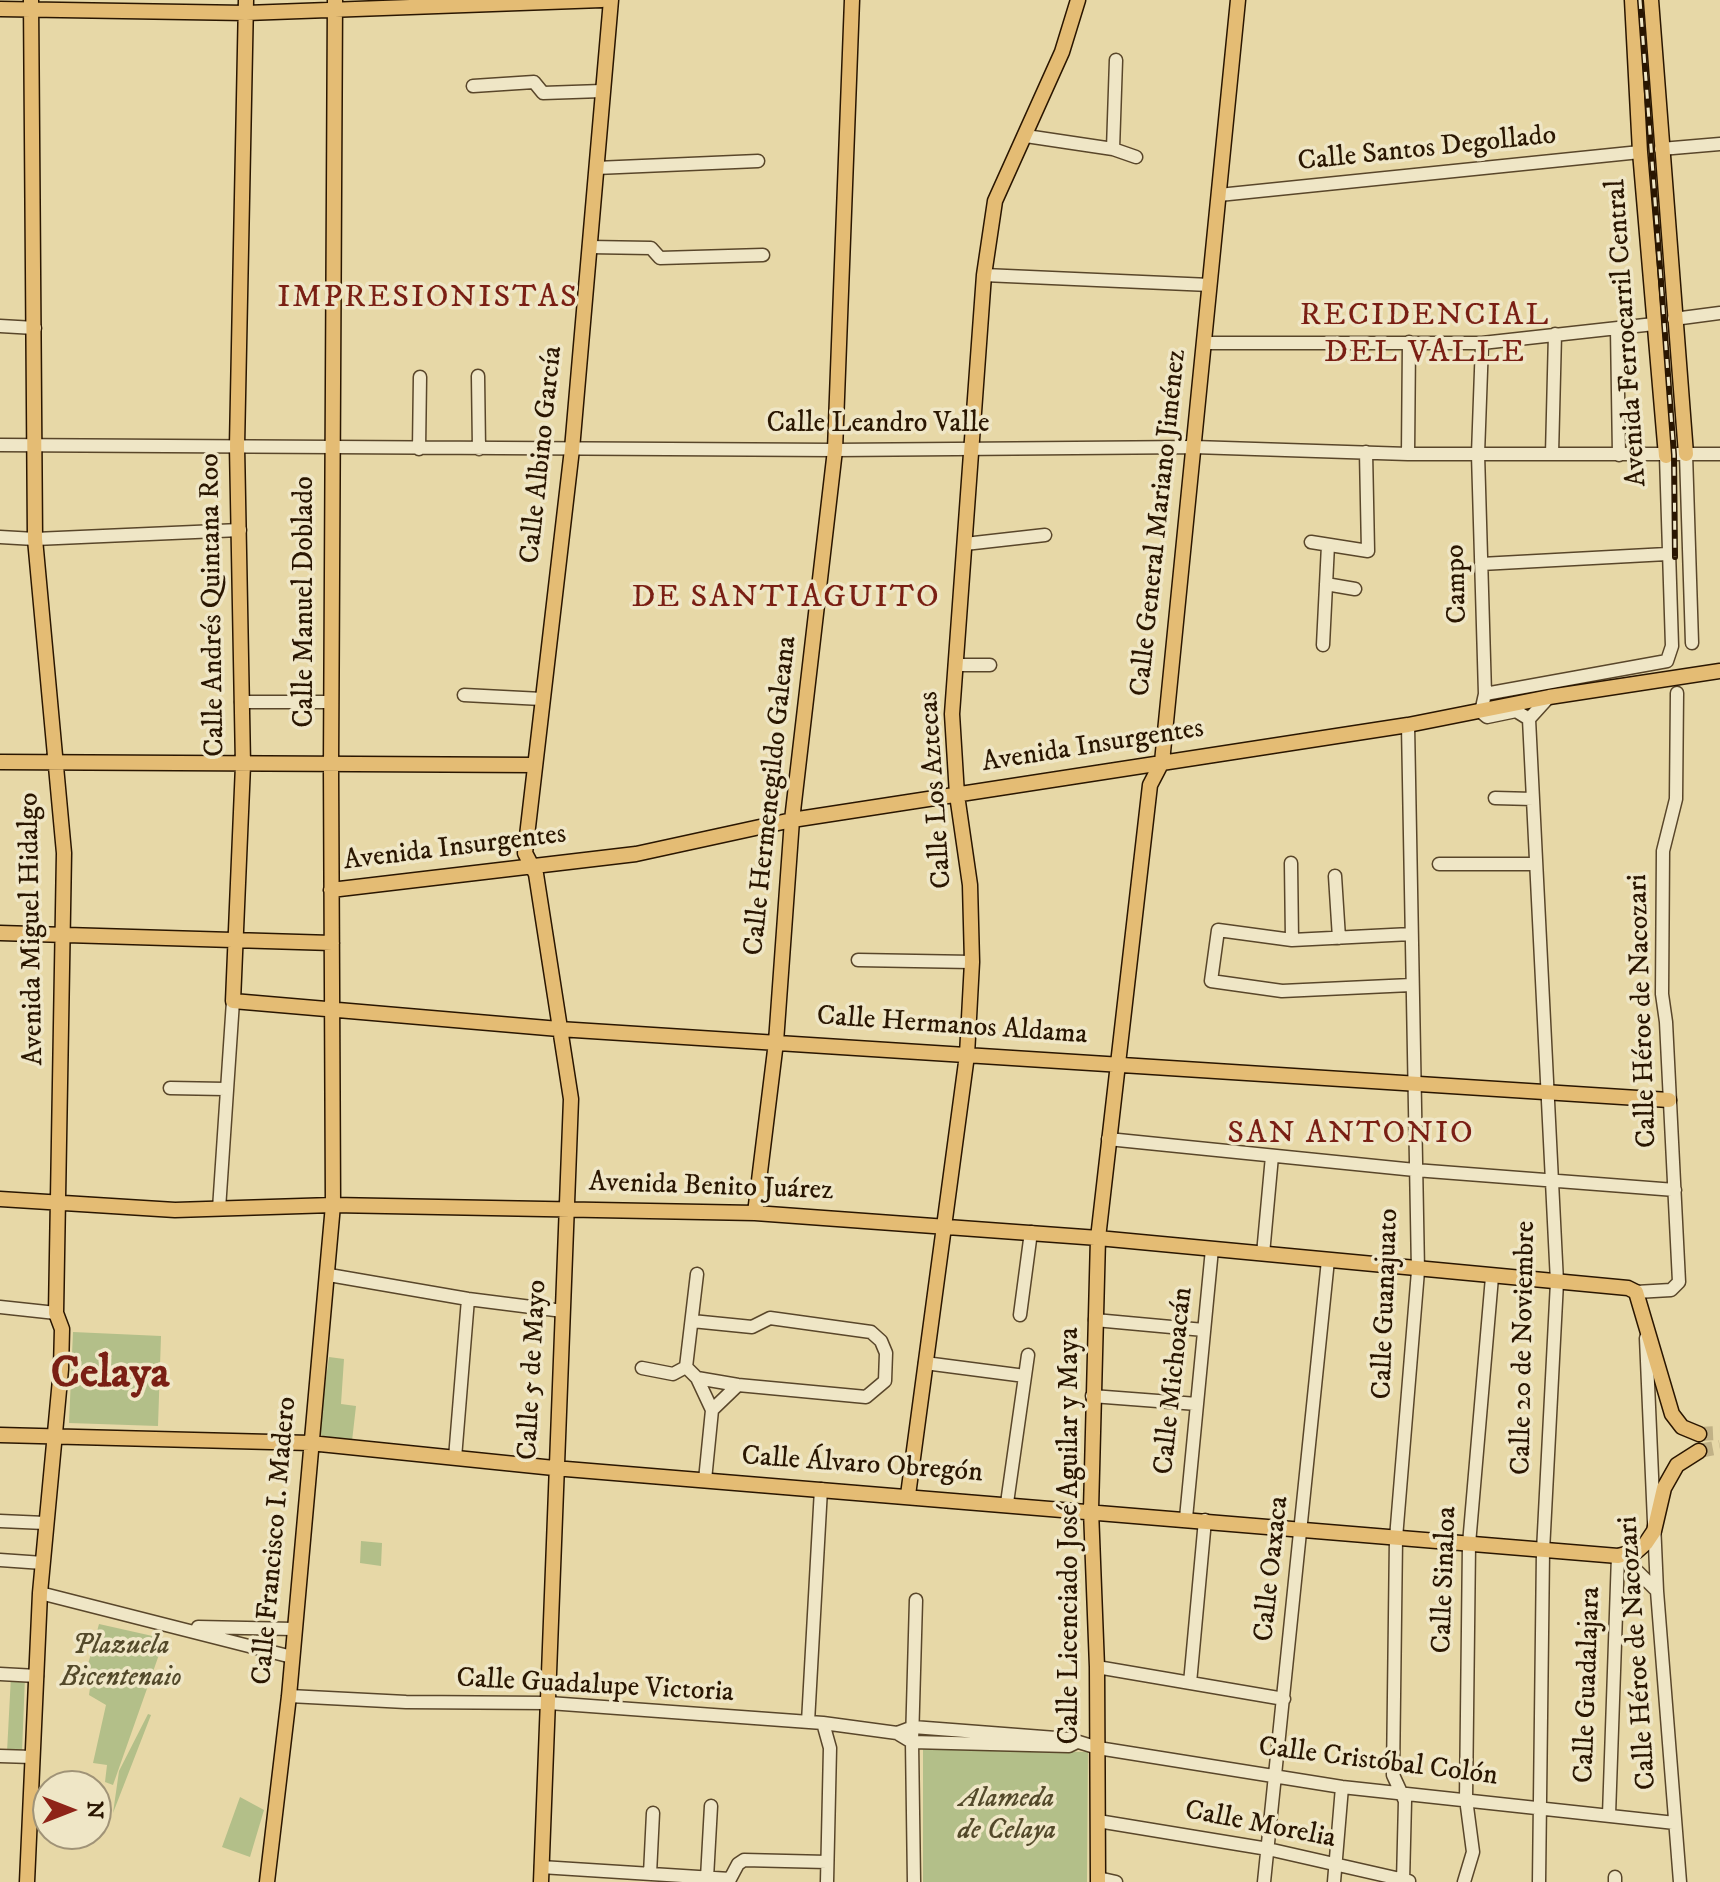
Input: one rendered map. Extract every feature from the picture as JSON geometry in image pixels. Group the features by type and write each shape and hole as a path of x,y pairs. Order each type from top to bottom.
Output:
{"main road":[{"path":"0,9 31,5 246,6 602,0"},
{"name":"Calle Albino García","path":"531,865 525,853 572,449 611,0"},
{"name":"Calle Hermenegildo Galeana","path":"755,1213 776,1042 792,820 835,450 852,0"},
{"name":"Calle Los Aztecas","path":"908,1495 967,1055 972,962 970,885 957,795 952,714 984,275 995,201 1062,52 1078,0"},
{"name":"Calle General Mariano Jiménez","path":"1098,1238 1150,785 1162,762 1238,0"},
{"name":"Avenida Ferrocarril Central","path":"1632,0 1640,152 1666,456"},
{"name":"Avenida Ferrocarril Central","path":"1651,0 1686,454"},
{"name":"Calle Manuel Doblado","path":"333,1205 331,702 335,4"},
{"name":"Avenida Miguel Hidalgo","path":"31,5 35,539 64,853 61,1204 56,1313 62,1329 56,1438"},
{"name":"Calle Andrés Quintana Roo","path":"233,1001 243,765 237,446 246,6"},
{"name":"Avenida Insurgentes","path":"331,890 636,854 792,820 1408,725 1549,697 1720,671"},
{"path":"0,762 534,765"},
{"name":"Calle 5 de Mayo","path":"531,865 536,874 571,1099 569,1209 554,1468 549,1703 541,1875"},
{"path":"0,933 332,943"},
{"name":"Calle Hermanos Aldama","path":"233,1001 559,1029 1669,1100"},
{"name":"Avenida Benito Juárez","path":"0,1199 219,1209 333,1205 755,1213 1098,1238 1636,1292"},
{"name":"Calle Francisco I. Madero","path":"267,1882 289,1696 333,1205"},
{"name":"Calle Licenciado José Aguilar y Maya","path":"1098,1238 1091,1510 1097,1667 1098,1880"},
{"path":"1636,1292 1672,1414 1682,1427 1699,1434"},
{"name":"Calle Álvaro Obregón","path":"0,1435 310,1443 554,1468 1007,1503 1619,1556"},
{"path":"27,1882 40,1593 56,1438"},
{"path":"1619,1556 1637,1551 1654,1531 1677,1465 1699,1451"}],"street":[{"path":"1113,149 1116,60"},
{"path":"473,86 534,82 543,93 602,91"},
{"path":"1026,136 1113,149 1136,157"},
{"path":"1661,149 1720,144"},
{"name":"Calle Santos Degollado","path":"1219,195 1640,152"},
{"path":"596,168 758,161"},
{"path":"589,247 651,248 660,258 763,255"},
{"path":"984,275 1210,285"},
{"path":"1674,319 1720,313"},
{"path":"1204,343 1482,343 1654,324"},
{"path":"0,326 35,328"},
{"path":"1617,329 1619,455"},
{"path":"1552,454 1555,334"},
{"path":"1408,454 1409,342"},
{"name":"Campo","path":"1481,712 1485,694 1478,454 1482,343"},
{"path":"478,376 479,449"},
{"path":"419,449 420,377"},
{"name":"Calle Leandro Valle","path":"0,445 835,450 1194,447 1408,454 1720,454"},
{"path":"1311,542 1368,551 1366,452"},
{"name":"Avenida Ferrocarril Central","path":"1686,454 1692,643"},
{"name":"Avenida Ferrocarril Central","path":"1485,694 1667,661 1672,646 1666,456"},
{"path":"0,537 35,539 240,530"},
{"path":"965,544 1045,535"},
{"path":"1323,645 1328,545"},
{"path":"1481,564 1667,554"},
{"path":"1326,584 1355,589"},
{"path":"955,665 990,665"},
{"name":"Calle Héroe de Nacozari","path":"1636,1292 1671,1290 1679,1282 1662,994 1663,851 1676,799 1677,693"},
{"path":"464,695 542,699"},
{"path":"1481,712 1487,717 1516,711 1529,719 1549,697"},
{"path":"241,702 331,702"},
{"name":"Calle 20 de Noviembre","path":"1529,719 1557,1282 1543,1551 1539,1882"},
{"name":"Calle Guanajuato","path":"1406,1881 1403,1793 1393,1775 1396,1538 1418,1271 1408,725"},
{"path":"1495,798 1533,799"},
{"path":"1291,863 1292,940"},
{"path":"1439,864 1536,864"},
{"path":"1335,876 1339,938"},
{"path":"1411,934 1292,940 1218,930 1211,981 1282,991 1411,985"},
{"path":"858,960 972,962"},
{"name":"Calle Andrés Quintana Roo","path":"219,1209 233,1001"},
{"path":"170,1088 225,1089"},
{"path":"1108,1139 1415,1170 1675,1190"},
{"path":"1263,1254 1272,1156"},
{"path":"1020,1315 1031,1232"},
{"name":"Calle Michoacán","path":"1186,1518 1212,1249"},
{"name":"Calle Oaxaca","path":"1264,1882 1328,1260"},
{"path":"686,1367 697,1274"},
{"path":"329,1275 468,1299 563,1311"},
{"name":"Calle Sinaloa","path":"1464,1882 1473,1852 1466,1799 1469,1544 1492,1277"},
{"path":"455,1458 468,1299"},
{"path":"0,1307 56,1313"},
{"path":"692,1321 752,1327 770,1318 871,1332 881,1341 886,1353 885,1381 866,1397 697,1378"},
{"path":"1095,1320 1204,1330"},
{"name":"Calle Héroe de Nacozari","path":"1645,1324 1657,1591 1680,1882"},
{"path":"1007,1503 1028,1355"},
{"path":"925,1363 1025,1376"},
{"path":"642,1368 673,1374 686,1367"},
{"path":"686,1367 697,1378 712,1410 705,1480"},
{"path":"712,1410 738,1385"},
{"path":"1092,1396 1197,1404"},
{"path":"808,1722 821,1489"},
{"path":"1190,1683 1205,1520"},
{"path":"0,1521 45,1523"},
{"path":"1619,1556 1657,1591"},
{"name":"Calle Guadalajara","path":"1609,1815 1619,1556"},
{"path":"0,1560 43,1563"},
{"path":"40,1593 292,1657"},
{"path":"914,1882 912,1742 916,1600"},
{"path":"176,1626 294,1629"},
{"path":"1097,1667 1284,1699"},
{"path":"0,1674 37,1676"},
{"name":"Calle Guadalupe Victoria","path":"289,1696 406,1702 549,1703 823,1723 897,1733 912,1742 1069,1746 1075,1743 1069,1739 1032,1735 913,1727 897,1733"},
{"path":"823,1723 830,1748 827,1882"},
{"name":"Calle Cristóbal Colón","path":"1075,1743 1342,1787 1675,1823"},
{"path":"0,1756 32,1757"},
{"path":"1334,1882 1342,1787"},
{"path":"707,1878 711,1806"},
{"path":"650,1874 653,1813"},
{"name":"Calle Morelia","path":"1098,1821 1268,1849 1406,1881"},
{"path":"541,1875 650,1874 730,1879 738,1864 744,1860 827,1862"},
{"path":"1098,1880 1116,1882"}],"green space":[{"path":"73,1332 161,1336 158,1426 69,1423"},
{"path":"329,1357 344,1359 341,1404 356,1406 352,1441 318,1435"},
{"path":"361,1541 382,1543 381,1566 360,1563"},
{"name":"Plazuela Bicentenaio","path":"99,1624 157,1637 161,1649 113,1785 112,1770 106,1770 107,1765 93,1763 106,1705 89,1695 91,1681 84,1679"},
{"path":"11,1676 25,1677 22,1752 7,1752"},
{"path":"148,1714 151,1715 113,1813 119,1771"},
{"name":"Alameda de Celaya","path":"923,1748 1088,1752 1087,1882 923,1882"},
{"path":"240,1797 264,1810 250,1857 222,1847"}],"tunnel":[{"path":"1699,1434 1720,1433"},
{"path":"1699,1451 1720,1447"}],"railway":[{"path":"1640,0 1674,455 1675,557"}],"district":[{"name":"IMPRESIONISTAS","path":"428,299"},
{"name":"RECIDENCIAL DEL VALLE","path":"1425,336"},
{"name":"DE SANTIAGUITO","path":"786,599"},
{"name":"SAN ANTONIO","path":"1351,1135"},
{"name":"Celaya","path":"110,1377"}]}
